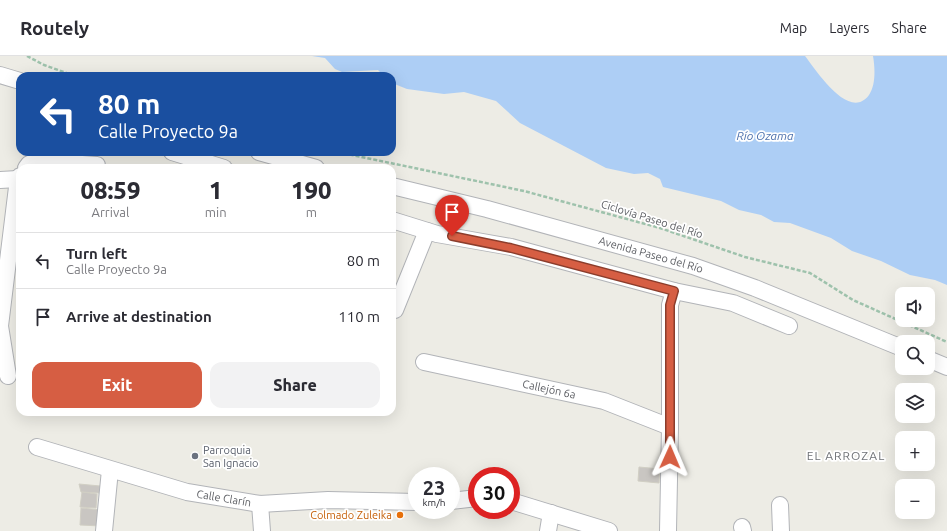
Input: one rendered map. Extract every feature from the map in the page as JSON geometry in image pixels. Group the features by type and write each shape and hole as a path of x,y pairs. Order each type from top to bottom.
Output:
{"street":[{"path":"0,75 16,80"},
{"path":"185,156 211,164"},
{"path":"272,156 302,164"},
{"path":"28,164 36,161 97,162"},
{"path":"0,180 16,175"},
{"name":"Avenida Paseo del Río","path":"396,187 487,209 694,266 755,288 895,345"},
{"path":"9,376 0,326 16,210"},
{"path":"396,221 427,231 511,248 674,291 733,303 789,326"},
{"path":"396,308 427,231"},
{"path":"668,531 670,305 674,291"},
{"name":"Callejón 6a","path":"424,362 604,401 670,427"},
{"path":"935,362 947,367"},
{"name":"Calle Clarín","path":"37,447 187,492 260,504 328,500 408,502"},
{"path":"104,531 110,470"},
{"path":"260,504 262,531"},
{"path":"520,504 609,531"},
{"path":"780,505 781,531"},
{"path":"548,531 551,513"}],"path":[{"path":"28,56 44,65 64,72"},
{"name":"Ciclovía Paseo del Río","path":"357,156 395,164"},
{"name":"Ciclovía Paseo del Río","path":"396,164 524,191 660,228 745,257 810,273 853,300 947,342"}],"water":[{"name":"Río Ozama","path":"312,56 805,56 834,91 843,98 852,102 861,102 869,95 873,86 873,56 947,56 947,285 935,280 910,275 881,261 852,251 831,238 790,223 774,222 761,215 739,210 721,201 663,187 660,179 648,173 634,174 606,168 520,123 496,101 464,92 444,94 407,89 396,85 396,72 380,72 378,70 342,72 335,69 325,58"}],"building":[{"path":"639,467 660,469 659,483 638,481"},
{"path":"79,484 100,486 99,493 81,492"},
{"path":"82,492 97,494 96,508 80,507"},
{"path":"81,508 102,510 101,526 80,525"}],"place":[{"name":"Parroquia San Ignacio","path":"195,456"},
{"name":"Colmado Zuleika","path":"400,515"}],"district":[{"name":"EL ARROZAL","path":"846,455"}],"route":[{"path":"452,236 511,248 674,291 670,305 670,457"}]}
